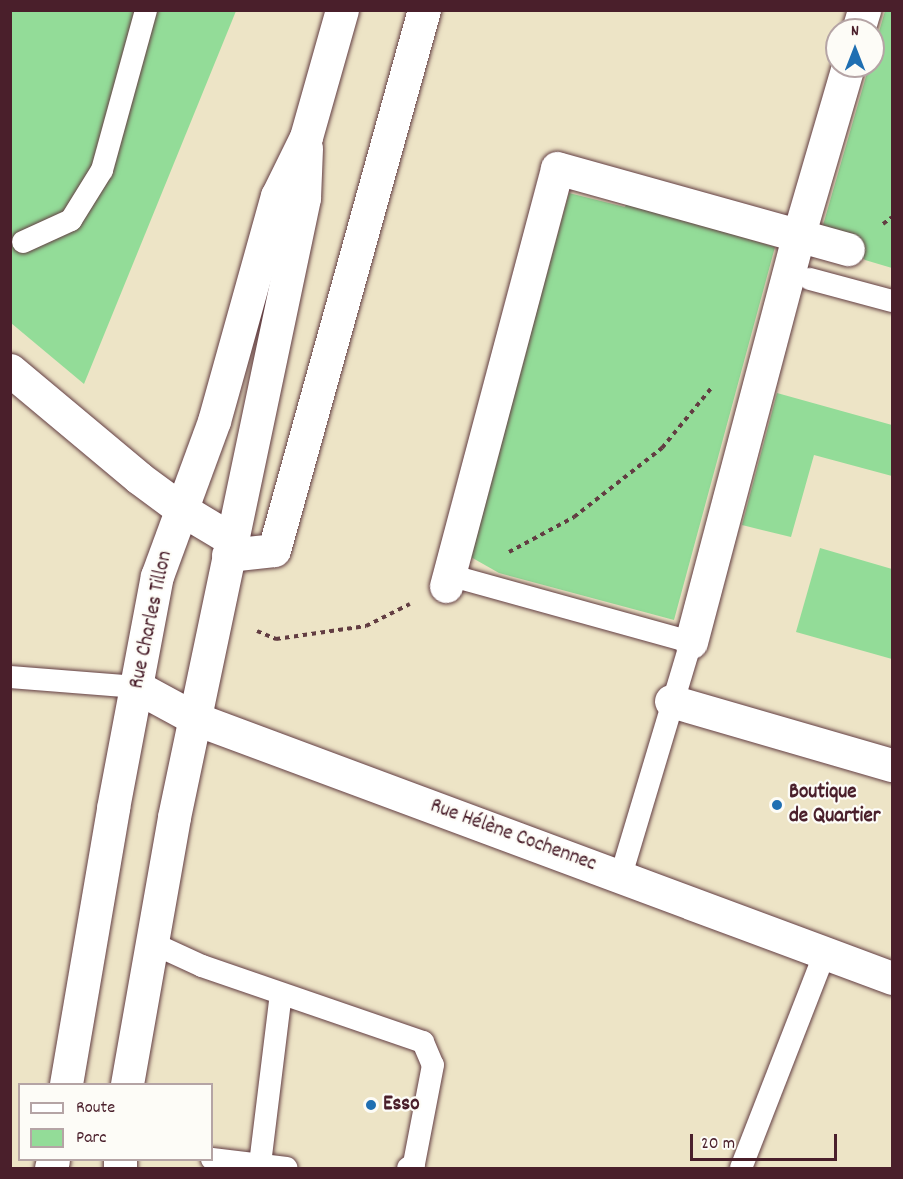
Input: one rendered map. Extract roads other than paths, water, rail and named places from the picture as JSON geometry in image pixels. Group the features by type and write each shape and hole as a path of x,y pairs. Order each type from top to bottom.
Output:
{"street":[{"name":"Rue Charles Tillon","path":"66,1083 157,576 214,421 277,196 306,137 342,10"},
{"path":"10,370 139,478 229,547 274,550 424,10"},
{"path":"691,642 798,237 844,78"},
{"name":"Rue Charles Tillon","path":"128,1083 174,817 304,198 306,137"},
{"path":"453,582 557,168 798,237 848,249"},
{"name":"Rue Hélène Cochennec","path":"137,687 196,718 892,978"},
{"path":"671,700 892,765"}],"lane":[{"path":"23,242 71,220 102,170 146,10"},
{"path":"810,279 892,301"},
{"path":"453,582 691,642 671,700 621,876"},
{"path":"10,677 137,687"},
{"path":"152,943 202,966 423,1042 433,1065 414,1164 408,1168"},
{"path":"741,1168 825,952"},
{"path":"260,1164 281,994"},
{"path":"213,1159 286,1168"}],"place":[{"name":"Boutique de Quartier","path":"777,805"},
{"name":"Esso","path":"371,1105"}]}
